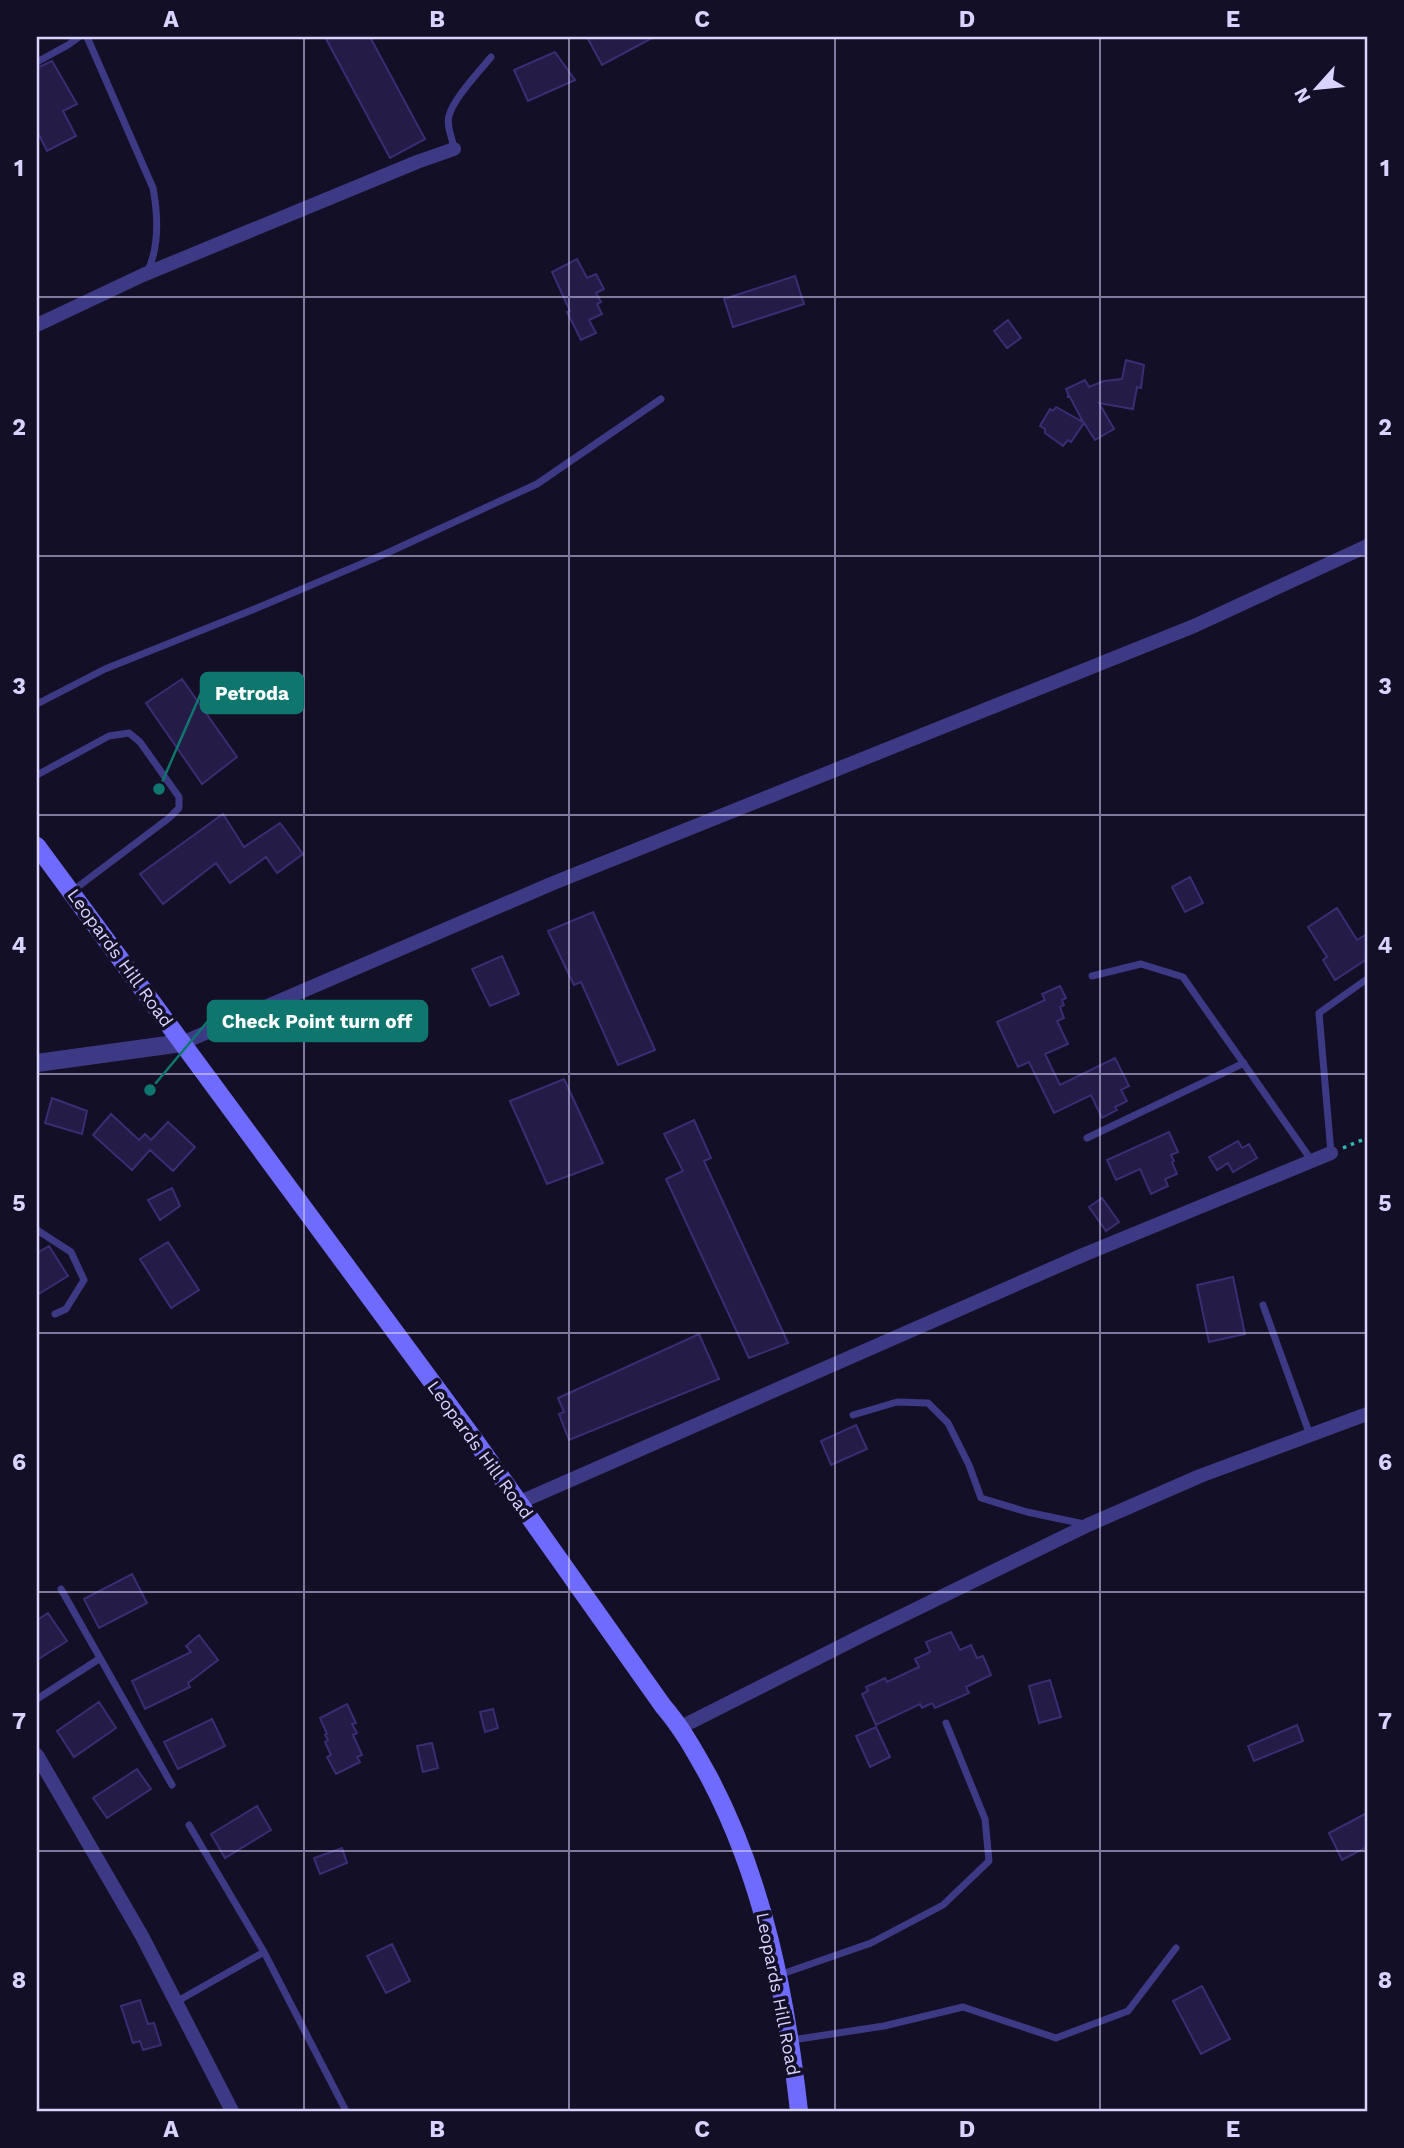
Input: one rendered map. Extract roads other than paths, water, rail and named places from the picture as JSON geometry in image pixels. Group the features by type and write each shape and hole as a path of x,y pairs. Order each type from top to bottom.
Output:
{"main road":[{"name":"Leopards Hill Road","path":"37,846 474,1439 663,1706 681,1727 726,1809 758,1895 791,2040 799,2111"}],"street":[{"path":"37,325 143,275 454,149"},
{"path":"37,1063 182,1043 551,884 1194,626 1367,546"},
{"path":"518,1503 1071,1261 1331,1153"},
{"path":"681,1727 1088,1525 1200,1476 1367,1415"},
{"path":"37,1755 142,1936 232,2111"}],"lane":[{"path":"37,62 79,37"},
{"path":"87,37 153,188 158,211 156,230 148,272 143,275"},
{"path":"454,149 448,126 449,116 455,103 491,57"},
{"path":"37,704 105,669 328,578 537,484 661,398"},
{"path":"37,775 110,736 129,733 140,742 179,797 178,808 169,818 70,892"},
{"path":"1092,976 1141,964 1183,977 1312,1161"},
{"path":"1331,1153 1319,1013 1367,979"},
{"path":"1087,1138 1244,1063"},
{"path":"37,1230 71,1252 83,1280 66,1308 55,1314"},
{"path":"1263,1305 1310,1436"},
{"path":"853,1415 897,1402 928,1403 948,1423 969,1465 981,1498 1027,1512 1088,1525"},
{"path":"61,1589 172,1785"},
{"path":"37,1699 99,1659"},
{"path":"778,1975 871,1943 943,1905 989,1860 985,1819 946,1723"},
{"path":"189,1825 264,1952 346,2111"},
{"path":"791,2040 884,2026 963,2007 1056,2038 1128,2011 1175,1948"},
{"path":"176,2002 264,1952"}],"place":[{"name":"Petroda","path":"159,789"},
{"name":"Check Point turn off","path":"150,1090"}]}
